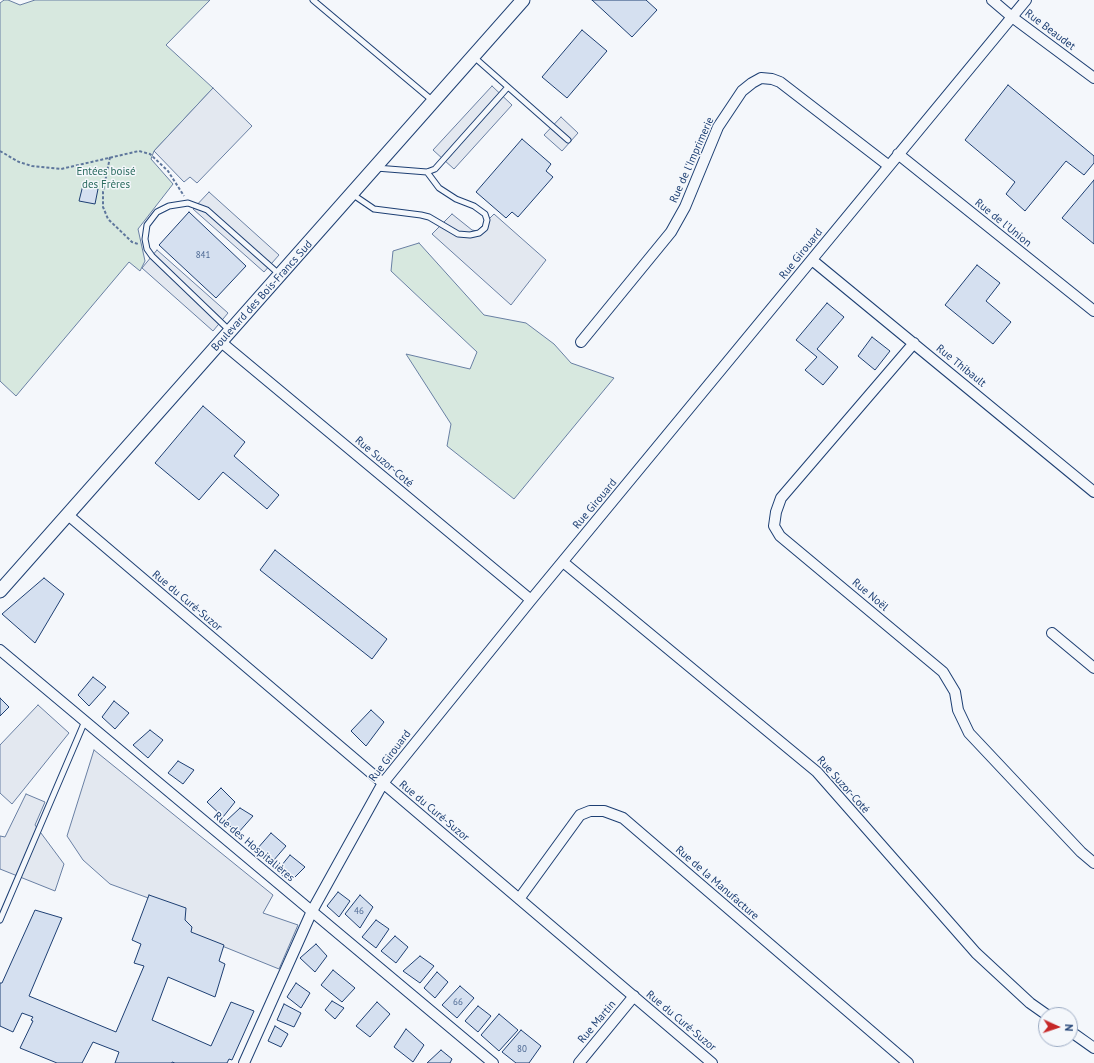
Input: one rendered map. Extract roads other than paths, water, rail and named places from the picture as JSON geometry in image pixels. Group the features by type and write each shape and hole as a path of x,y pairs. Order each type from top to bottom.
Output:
{"street":[{"name":"Boulevard des Bois-Francs Sud","path":"0,592 524,0"},
{"name":"Rue Beaudet","path":"992,0 1012,17 1094,78"},
{"name":"Rue Girouard","path":"244,1063 312,911 383,783 531,600 1026,0"},
{"name":"Rue de l'Imprimerie","path":"581,342 671,232 685,207 718,127 742,91 752,82 761,78 772,79 780,82 889,166"},
{"name":"Rue de l'Union","path":"898,154 1094,311"},
{"name":"Rue Thibault","path":"812,260 1094,492"},
{"name":"Rue Suzor-Coté","path":"221,342 531,600"},
{"name":"Rue Noël","path":"914,343 781,498 776,512 774,526 780,536 943,672 955,692 958,710 969,733 1081,852 1094,863"},
{"name":"Rue du Curé-Suzor","path":"68,515 712,1063"},
{"name":"Rue Suzor-Coté","path":"563,562 817,772 976,953 1038,1009"},
{"path":"1052,633 1094,668"},
{"name":"Rue des Hospitalières","path":"0,650 493,1063"},
{"name":"Rue de la Manufacture","path":"519,899 580,815 590,811 604,811 622,818 908,1063"},
{"name":"Rue Martin","path":"579,1063 634,996"},
{"path":"1078,1037 1094,1048"}],"lane":[{"path":"313,0 434,102"},
{"path":"474,56 568,140"},
{"path":"374,168 427,172 435,169 508,87"},
{"path":"352,194 374,209 429,217 458,234 470,235 479,233 485,228 487,220 484,214 474,206 456,199 439,188 427,172"},
{"path":"230,331 152,256 147,249 145,239 147,225 157,212 169,206 188,202 207,210 280,275"},
{"path":"0,920 85,721"}],"park label":[{"name":"Entées boisé des Frères","path":"106,178"}]}
